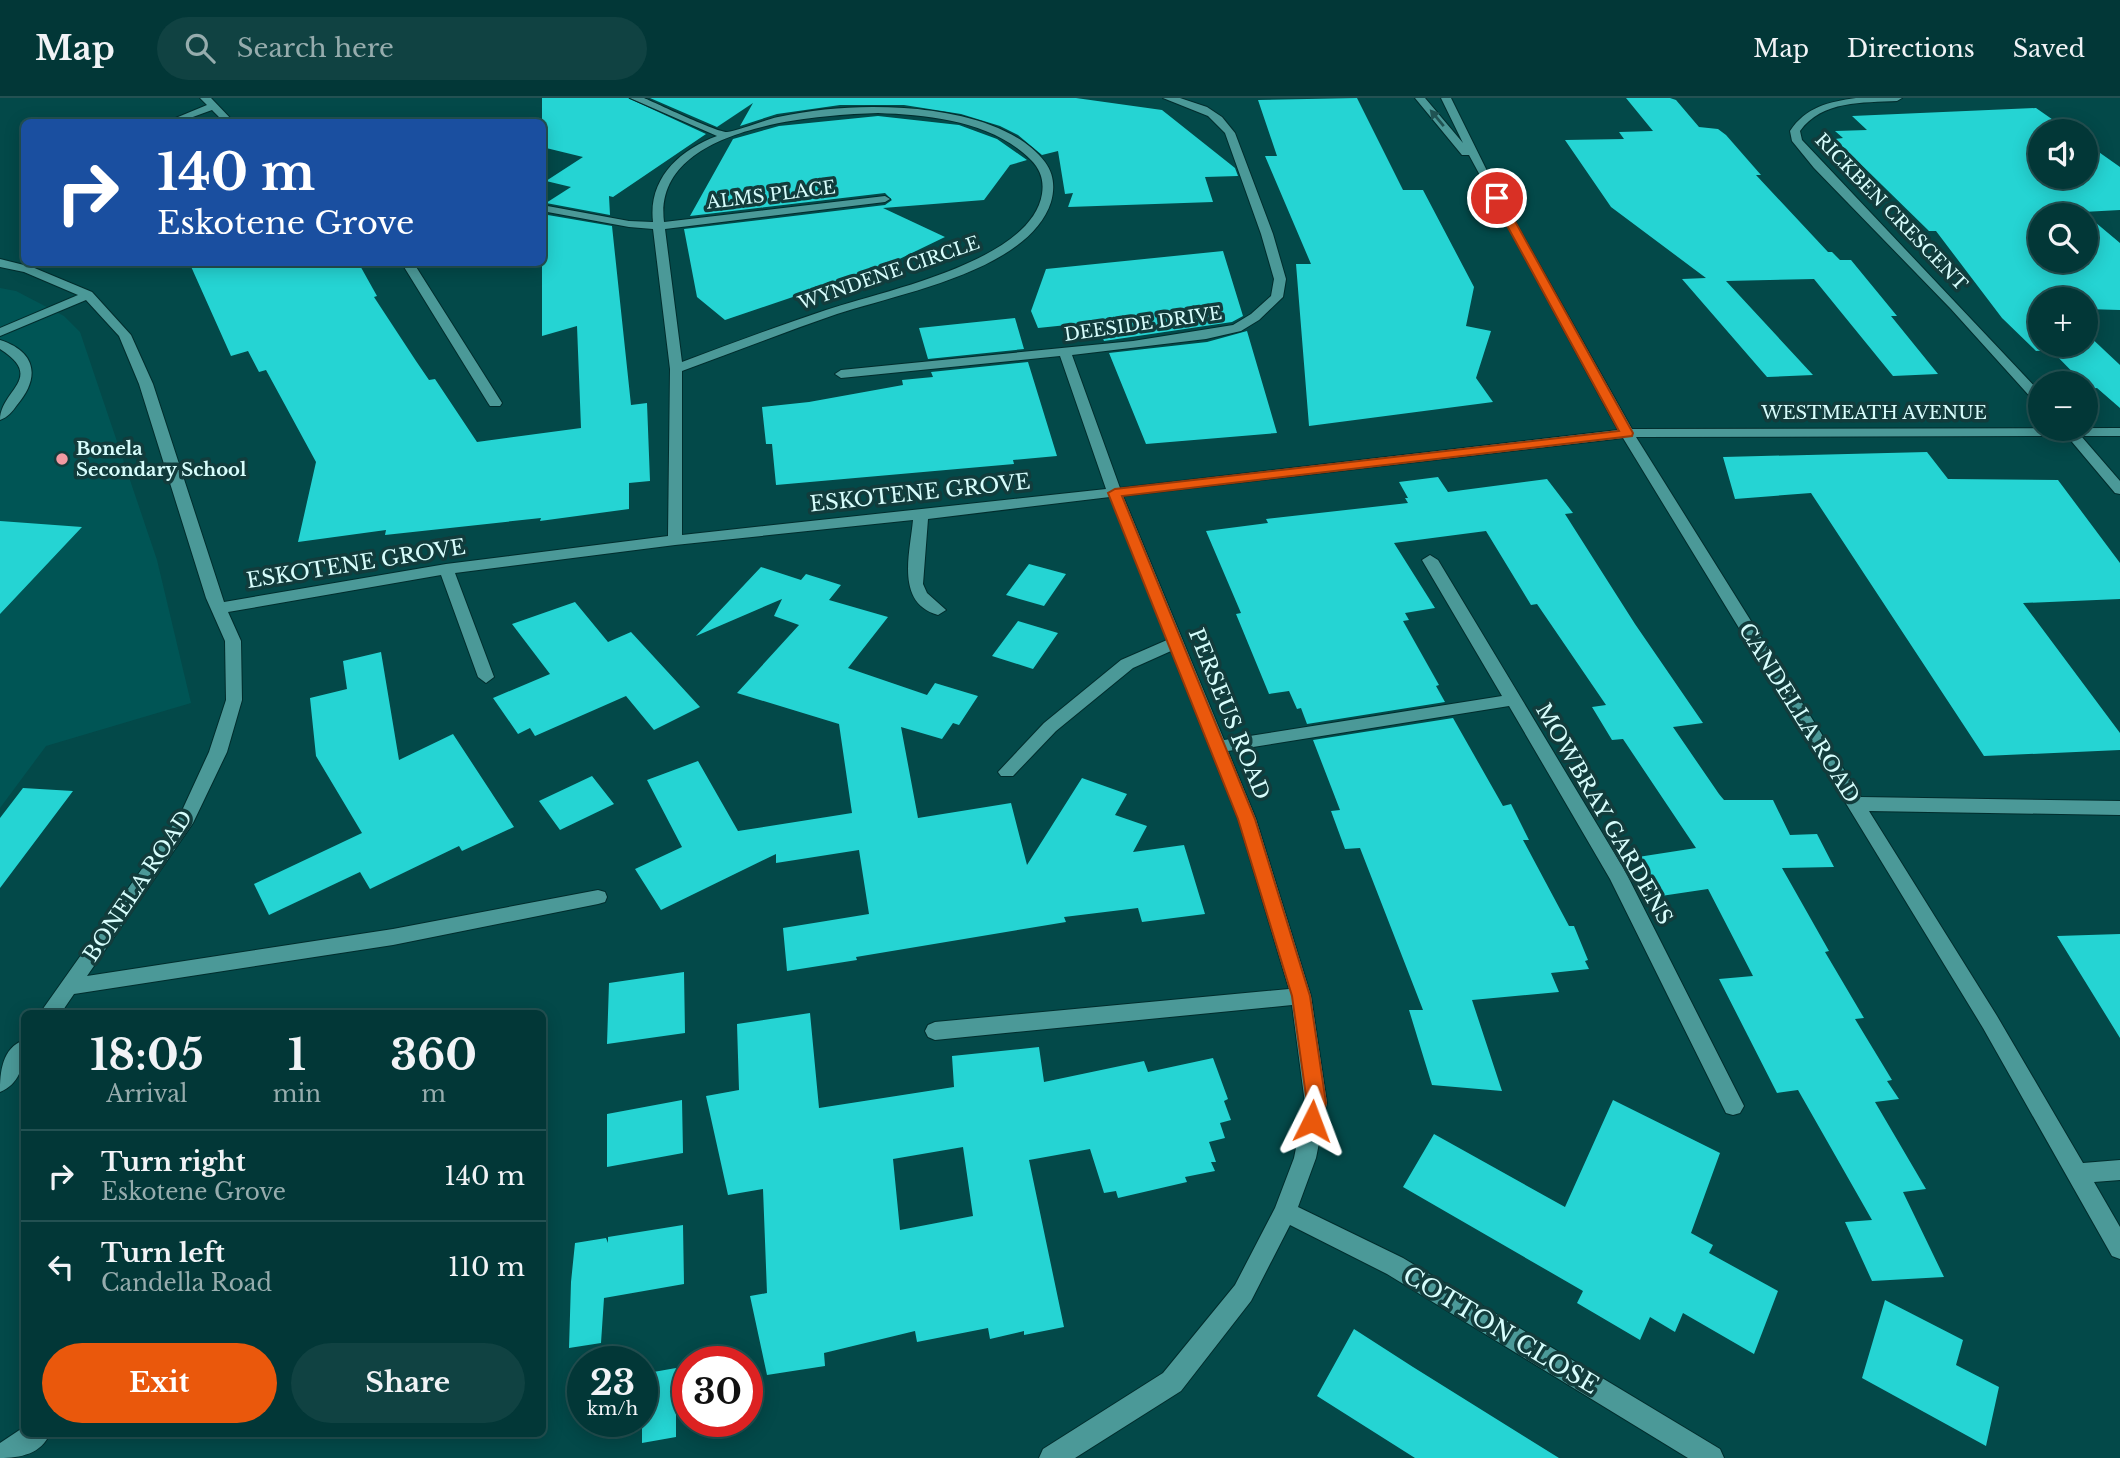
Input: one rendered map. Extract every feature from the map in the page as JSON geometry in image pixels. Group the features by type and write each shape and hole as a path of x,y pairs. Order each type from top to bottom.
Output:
{"street":[{"path":"205,98 226,119"},
{"path":"635,98 724,135"},
{"name":"DEESIDE DRIVE","path":"841,374 1065,353 1182,338 1237,328 1267,309 1277,297 1280,279 1268,234 1230,132 1220,120 1200,107 1168,98"},
{"path":"1200,107 1211,98"},
{"name":"CANDELLA ROAD","path":"1420,98 1484,175"},
{"name":"CANDELLA ROAD","path":"1446,98 1484,175 1627,433 1990,1022 2120,1248"},
{"name":"RICKBEN CRESCENT","path":"1897,98 1839,104 1813,112 1800,121 1795,131 1797,141 2028,386"},
{"path":"179,119 214,106"},
{"name":"WYNDENE CIRCLE","path":"675,540 676,369 661,226 657,211 659,194 668,176 695,152 724,135 765,122 835,112 883,110 940,116 1003,135 1036,159 1047,174 1048,192 1044,210 1029,230 998,253 963,269 788,327 676,369"},
{"name":"ALMS PLACE","path":"546,209 629,224 661,226 885,199"},
{"name":"BONELA ROAD","path":"0,263 28,269 88,295 125,335 146,384 219,608 233,641 234,701 218,752 187,818 52,1010"},
{"path":"410,266 495,402"},
{"path":"0,332 88,295"},
{"path":"0,344 23,363 28,376 25,387 0,416"},
{"name":"PERSEUS ROAD","path":"1052,1458 1172,1382 1243,1293 1285,1212 1305,1158 1316,1103 1301,996 1247,819 1115,493 1065,353"},
{"name":"WESTMEATH AVENUE","path":"1627,433 2028,430"},
{"name":"WESTMEATH AVENUE","path":"2098,431 2120,432"},
{"name":"ESKOTENE GROVE","path":"219,608 446,569 675,540 921,515 1627,433"},
{"path":"2078,441 2120,490"},
{"path":"921,515 915,583 920,596 938,610"},
{"path":"1430,560 1513,700"},
{"path":"446,569 486,677"},
{"path":"1007,772 1050,727 1127,664 1175,643"},
{"name":"MOWBRAY GARDENS","path":"1218,747 1513,700 1618,876 1733,1106"},
{"path":"1856,804 2120,808"},
{"path":"69,987 393,937 598,897"},
{"path":"935,1031 1301,996"},
{"path":"0,1083 21,1053"},
{"path":"2077,1172 2120,1170"},
{"name":"COTTON CLOSE","path":"1285,1212 1313,1223 1395,1266 1711,1458"},
{"path":"0,1458 32,1437"}],"shaded area":[{"name":"Bonela Secondary School","path":"0,288 16,291 64,316 80,332 157,560 191,703 46,746 0,808"}],"building":[{"path":"542,98 628,98 706,134 613,197 609,196 610,215 546,203 571,187 546,181 583,157 546,148 546,119 542,119"},
{"path":"650,98 1076,98 1162,110 1235,168 1238,176 1205,177 1213,202 1068,207 1073,193 1065,194 1058,151 1042,155 1018,135 1000,126 961,114 904,105 840,105 777,114 740,126 753,103 717,127"},
{"path":"1357,98 1403,190 1423,190 1474,287 1466,326 1491,331 1476,378 1493,402 1309,426 1296,264 1311,264 1265,156 1277,156 1258,100"},
{"path":"1626,98 1676,100 1699,127 1718,129 1726,135 1761,175 1756,175 1828,252 1832,252 1840,260 1851,260 1897,316 1891,316 1938,374 1893,376 1814,279 1726,281 1813,375 1767,377 1682,279 1706,278 1611,207 1565,140 1624,139 1619,132 1653,131"},
{"path":"2036,108 2052,119 2028,119 2028,189 2098,189 2098,151 2120,167 2120,210 2098,211 2098,203 2028,203 2028,273 2098,273 2098,225 2120,243 2120,310 2098,309 2098,287 2028,287 2028,343 2002,318 1936,231 1929,231 1835,139 1843,138 1835,131 1867,130 1852,116"},
{"path":"878,116 959,125 997,139 1027,160 1010,165 984,200 883,208 945,237 887,265 725,320 697,297 684,229 885,205 892,200 885,193 690,216 733,139 779,126"},
{"path":"546,215 612,226 631,405 647,403 650,481 629,483 629,509 540,521 541,518 385,535 386,530 298,542 316,462 266,370 259,372 248,351 231,356 191,266 360,266 377,296 374,297 416,361 429,380 435,379 477,442 581,428 577,326 542,336 542,266 546,266"},
{"path":"1223,251 1243,316 1232,322 1104,341 1096,322 1038,328 1031,311 1046,269"},
{"path":"1015,318 1024,349 928,359 919,328"},
{"path":"1247,331 1277,433 1146,444 1109,353 1207,342"},
{"path":"2098,344 2120,365 2120,408 2098,389 2098,371 2071,371 2058,357 2098,357"},
{"path":"1028,362 1057,456 1013,460 1014,464 776,485 772,444 766,444 762,407 809,402 903,385 902,380 933,377 931,372"},
{"path":"1927,452 1948,479 2058,480 2120,563 2120,599 2023,603 2120,733 2120,750 1984,756 1811,493 1735,499 1723,457"},
{"path":"1438,477 1448,492 1547,479 1573,513 1565,514 1635,624 1703,723 1673,727 1719,794 1724,800 1773,800 1790,835 1817,834 1834,867 1782,868 1829,951 1825,952 1864,1018 1855,1019 1892,1080 1887,1081 1899,1099 1875,1102 1926,1189 1903,1192 1944,1277 1872,1281 1845,1222 1872,1220 1798,1090 1777,1093 1719,979 1753,976 1708,889 1661,896 1638,857 1696,848 1623,739 1612,740 1592,707 1606,705 1537,604 1531,605 1486,531 1394,543 1435,608 1405,613 1409,620 1403,621 1439,685 1436,686 1445,702 1307,724 1301,708 1297,709 1289,691 1269,694 1236,614 1241,613 1206,531 1268,523 1266,519 1408,503 1399,482"},
{"path":"0,521 82,527 0,614"},
{"path":"1029,564 1066,574 1044,606 1006,595"},
{"path":"761,567 801,580 806,574 841,585 829,600 888,617 848,668 927,695 935,683 978,696 959,725 953,723 942,739 901,727 918,818 1011,803 1027,865 1082,778 1127,794 1115,815 1147,826 1133,852 1184,845 1205,914 1142,922 1138,908 1064,917 1066,922 787,971 783,928 869,914 859,850 776,863 776,854 661,910 635,869 682,847 647,780 698,761 738,831 852,813 839,724 737,693 799,625 774,616 782,599 696,636"},
{"path":"575,602 608,642 631,632 700,707 654,730 626,696 535,736 530,728 518,734 493,698 550,674 512,624"},
{"path":"1018,621 1058,633 1033,669 992,656"},
{"path":"381,652 399,760 453,734 514,827 462,851 459,846 370,889 360,872 269,915 254,884 362,833 316,756 310,698 347,689 343,661"},
{"path":"1453,718 1503,806 1511,804 1529,840 1523,840 1569,926 1574,926 1588,960 1585,961 1589,969 1551,973 1559,992 1472,1000 1502,1091 1432,1085 1409,1010 1423,1010 1360,848 1345,849 1331,811 1340,810 1313,740"},
{"path":"592,776 614,804 560,830 539,801"},
{"path":"23,788 73,791 0,888 0,818"},
{"path":"2120,934 2120,1038 2057,936"},
{"path":"684,972 685,1033 607,1044 609,983"},
{"path":"810,1013 819,1108 954,1087 952,1056 1039,1047 1044,1082 1144,1061 1148,1072 1213,1058 1228,1099 1224,1101 1231,1120 1220,1123 1225,1138 1209,1142 1216,1162 1211,1162 1215,1171 1185,1177 1187,1182 1118,1198 1116,1191 1104,1193 1090,1149 1029,1160 1064,1327 1024,1335 1024,1331 990,1339 988,1328 917,1342 915,1331 824,1353 825,1366 767,1375 763,1346 761,1346 750,1296 767,1293 763,1189 728,1195 706,1096 739,1090 737,1024","holes":["963,1147 973,1216 900,1230 893,1159"]},
{"path":"682,1100 683,1153 607,1167 607,1114"},
{"path":"1613,1100 1720,1153 1691,1233 1713,1245 1709,1253 1778,1291 1754,1354 1683,1313 1675,1332 1650,1317 1640,1340 1577,1303 1583,1291 1403,1187 1434,1134 1565,1207"},
{"path":"683,1225 684,1284 604,1298 601,1343 569,1346 575,1243 606,1238 608,1243 608,1237"},
{"path":"1885,1300 1963,1340 1956,1365 1999,1387 1986,1446 1862,1378"},
{"path":"1354,1329 1559,1458 1415,1458 1317,1396"},
{"path":"672,1369 672,1437 676,1437 642,1443 642,1437 658,1437 658,1371"}],"place":[{"name":"Bonela Secondary School","path":"62,459"}],"route":[{"path":"1312,1121 1316,1103 1301,996 1247,819 1115,493 1627,433 1497,198"}]}
